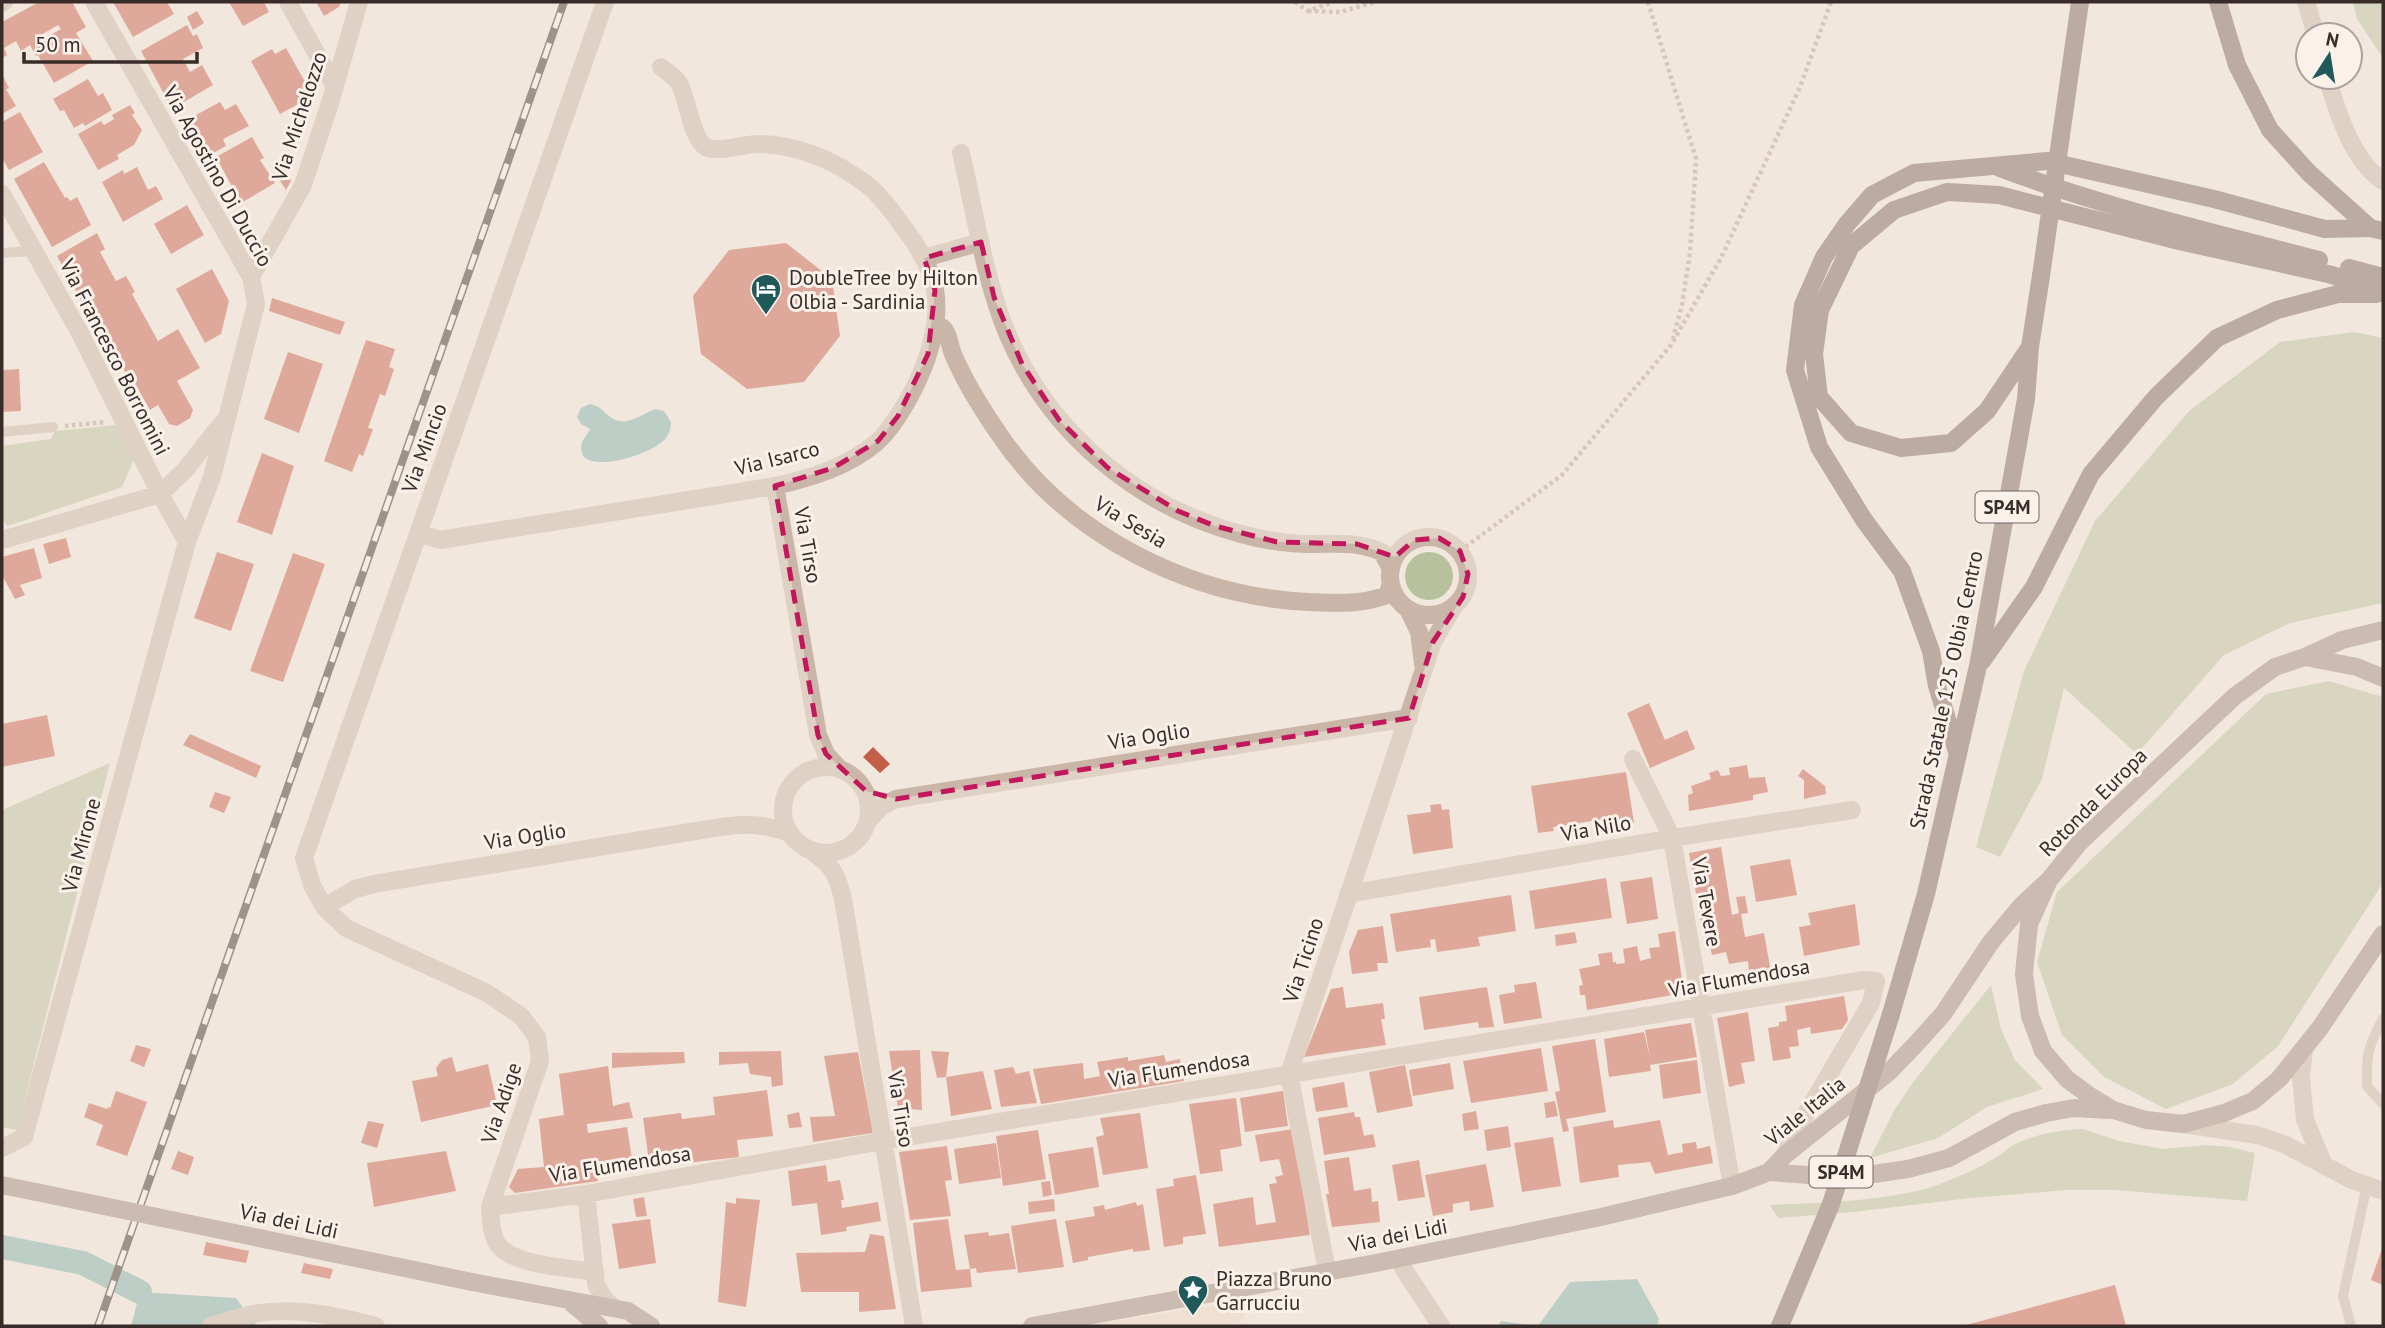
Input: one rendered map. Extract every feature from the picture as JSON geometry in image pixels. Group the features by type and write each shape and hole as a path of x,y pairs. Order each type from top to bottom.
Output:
{"main road":[{"name":"Strada Statale 125 Olbia Centro","path":"1780,1326 1831,1204 1926,894 1958,755 1978,666 2026,399 2030,347 2080,2"},
{"path":"2218,2 2237,65 2270,130 2309,173 2377,230"},
{"path":"1958,755 1937,686 1931,651 1902,571 1864,520 1819,447 1795,370 1803,305 1824,257 1847,224 1872,195 1914,173 2047,161 2214,199 2325,229 2377,230"},
{"path":"1992,165 2043,184 2132,211 2383,277"},
{"path":"2030,347 1987,411 1951,443 1902,448 1851,433 1819,397 1814,355 1819,310 1851,246 1894,210 1947,192 1999,195 2167,238 2328,274 2383,292"},
{"path":"1978,666 2034,587 2091,474 2156,397 2217,338 2277,310 2338,294 2383,292"},
{"path":"2305,657 2342,640 2383,629"},
{"path":"2305,657 2357,667 2383,678"},
{"name":"Rotonda Europa","path":"2305,657 2275,667 2235,696 2080,842 2049,880 2029,924 2024,974 2030,1016 2043,1051 2082,1091 2113,1110 2146,1120 2183,1124 2224,1113 2253,1101 2279,1079 2304,1050 2381,942"},
{"name":"Viale Italia","path":"1769,1172 1785,1155 1889,1072 1916,1044 1942,1014 1991,942 2022,905 2049,880"},
{"name":"Viale Italia","path":"1769,1172 1847,1178 1908,1169 1949,1158 2015,1122 2046,1113 2074,1108 2113,1110"},
{"name":"Via dei Lidi","path":"1032,1326 1404,1257 1601,1217 1732,1186 1769,1172"},
{"name":"Via dei Lidi","path":"2,1185 472,1282 628,1311 651,1326"},
{"name":"Via dei Lidi","path":"568,1300 599,1326"}],"street":[{"name":"Via Agostino Di Duccio","path":"94,2 251,277 256,304 212,477 187,542"},
{"path":"288,2 335,88"},
{"name":"Via Michelozzo","path":"251,277 303,185 335,88 359,2"},
{"name":"Via Mincio","path":"324,907 312,886 304,858 605,2"},
{"path":"2306,2 2312,21"},
{"name":"Via Isarco","path":"418,533 440,540 808,479 856,457 878,441 898,416 916,384 928,354 935,324 935,289 924,258 885,202 863,181 822,157 790,147 757,144 713,149 704,147 697,137 680,83 661,67"},
{"path":"2331,91 2339,118 2370,173 2383,181"},
{"name":"Via Sesia","path":"935,324 944,329 953,355 975,395 1001,437 1030,475 1090,527 1131,552 1183,576 1257,597 1334,603 1371,601 1387,596 1391,577 1382,552 1357,544 1277,542 1215,526 1178,512 1139,490 1108,468 1059,420 1022,364 1007,333 995,297 961,153"},
{"name":"Via Francesco Borromini","path":"2,194 81,335 160,494 187,542"},
{"path":"924,258 981,242"},
{"path":"2,539 160,494 186,469 226,418"},
{"name":"Via Tirso","path":"775,486 818,735"},
{"path":"1408,609 1419,614 1432,615 1444,612 1463,597 1467,586 1466,562 1460,551 1450,543 1438,538 1414,540 1403,547 1395,557 1391,577 1395,594 1408,609 1419,632 1423,671"},
{"name":"Via Mirone","path":"2,1148 24,1137 187,542"},
{"name":"Via Ticino","path":"1327,1271 1289,1074 1433,642 1454,606"},
{"name":"Via Oglio","path":"896,799 1409,718"},
{"path":"810,850 824,853 839,851 851,845 862,835 870,807 866,791 856,778 839,768 826,754 818,735"},
{"path":"809,770 816,753 818,735"},
{"name":"Via Tevere","path":"1633,759 1672,838 1732,1186"},
{"path":"839,768 809,770 798,777 788,789 784,801 784,818 798,843 826,862 837,875 843,899"},
{"path":"866,791 896,799"},
{"path":"868,821 881,807 896,799"},
{"path":"738,824 766,813 784,801"},
{"name":"Via Nilo","path":"1348,894 1852,810"},
{"path":"738,824 767,825 790,832"},
{"name":"Via Oglio","path":"324,907 355,889 379,883 738,824"},
{"path":"843,899 845,863 851,845"},
{"name":"Via Tirso","path":"843,899 914,1326"},
{"name":"Via Adige","path":"324,907 346,928 487,993 521,1016 537,1037 540,1061 490,1207 491,1228 499,1247 518,1259 595,1272"},
{"name":"Via Flumendosa","path":"490,1207 586,1194 883,1141 1864,980 1876,981 1871,1003 1793,1136 1785,1155"},
{"path":"2304,1050 2301,1077 2305,1120 2325,1165"},
{"path":"2183,1124 2257,1135 2284,1144 2352,1180 2379,1189"},
{"path":"586,1194 596,1284 603,1297 614,1308"},
{"path":"1404,1257 1403,1268 1441,1326"},
{"path":"211,1326 252,1314 275,1311 343,1318 376,1326"}],"lane":[{"path":"2,253 33,250"},
{"path":"2,432 53,427"},
{"path":"2383,1019 2370,1041 2366,1057 2367,1086 2383,1104"},
{"path":"2351,1326 2343,1297 2379,1189"}],"path":[{"path":"1295,2 1308,11 1340,12 1375,2"},
{"path":"1308,11 1333,2"},
{"path":"1648,2 1696,159 1690,253 1682,305 1671,345"},
{"path":"1460,551 1562,475 1671,345 1721,258 1800,87 1831,2"},
{"path":"53,427 124,421"}],"highlighted area":[{"path":"981,242 994,297 1022,364 1059,420 1108,468 1178,511 1215,526 1277,542 1357,544 1395,557 1414,540 1439,538 1460,551 1468,574 1463,597 1433,642 1409,718 896,799 866,791 826,754 818,735 775,486 833,468 878,441 898,416 928,354 935,290 924,258"}],"green space":[{"path":"2353,2 2383,2 2383,58 2364,30 2364,21 2357,19"},
{"path":"2354,332 2383,338 2383,603 2290,623 2224,655 2137,754 2064,688 2042,779 2000,857 1976,847 2024,671 2095,521 2189,411 2280,342"},
{"path":"116,425 134,459 122,487 8,526 2,520 2,446 51,439 55,431"},
{"path":"1429,552 1446,559 1453,576 1446,593 1429,600 1412,593 1405,576 1412,559"},
{"path":"2329,681 2383,697 2383,883 2278,1046 2233,1084 2166,1109 2104,1077 2062,1035 2037,962 2057,892 2266,694"},
{"path":"110,763 17,1130 2,1127 2,810"},
{"path":"1991,985 2001,1029 2015,1060 2043,1089 1987,1107 1938,1138 1870,1158 1895,1109 1914,1081"},
{"path":"2083,1129 2119,1141 2163,1149 2206,1145 2255,1153 2247,1201 2115,1190 2067,1190 1778,1218 1770,1205 1856,1200 1921,1190 1974,1169 2015,1144 2048,1133"}],"shaded area":[{"name":"Piazza Bruno Garrucciu","path":"1241,1301 1244,1313 1237,1324 1082,1326"}],"water":[{"path":"590,404 620,421 632,420 655,409 664,411 671,422 669,432 660,444 638,455 613,461 590,460 583,456 581,447 590,429 581,424 577,417 581,408"},
{"path":"1637,1279 1659,1319 1657,1326 1538,1326 1570,1282"},
{"path":"140,1292 236,1298 257,1326 131,1326"},
{"path":"1501,1321 1538,1326 1498,1326"}],"building":[{"path":"39,2 72,2 86,27 76,33 93,61 54,83 30,45 21,51 16,41 4,48 7,55 2,58 2,22","holes":["58,25 61,29 44,39 41,35"]},
{"path":"113,2 167,2 174,14 133,37"},
{"path":"229,2 264,2 269,12 243,26"},
{"path":"316,2 341,2 339,7 324,16"},
{"path":"197,11 204,23 193,30 187,17"},
{"path":"187,25 193,36 197,34 203,48 183,59 190,72 202,65 213,85 172,109 141,51"},
{"path":"286,48 313,96 280,114 251,61 272,49 275,54"},
{"path":"2,74 9,88 6,89 16,106 2,114"},
{"path":"88,79 98,96 103,93 112,110 85,126 83,123 74,128 64,110 60,111 53,99"},
{"path":"220,102 225,110 236,104 249,126 223,139 226,146 206,157 185,121"},
{"path":"130,105 135,113 132,115 142,130 134,145 117,155 119,159 98,170 78,134 101,121 104,125 114,119 112,115"},
{"path":"20,112 43,152 9,170 2,158 2,122"},
{"path":"252,137 264,158 260,160 275,183 241,203 216,157"},
{"path":"44,162 65,198 70,201 77,197 91,225 52,247 14,179"},
{"path":"137,167 148,190 156,186 163,199 123,222 102,182 123,170 124,174"},
{"path":"285,167 291,181 286,190 275,173"},
{"path":"187,205 204,235 171,254 154,224"},
{"path":"97,233 105,249 100,252 116,281 126,276 135,292 132,294 158,341 178,329 200,368 177,381 193,410 190,418 177,426 169,424 158,405 150,410 111,347 114,345 88,298 82,302 57,256"},
{"name":"DoubleTree by Hilton Olbia - Sardinia","path":"786,243 832,279 840,336 804,382 747,389 701,354 693,296 729,250"},
{"path":"212,269 229,301 221,334 205,343 176,289"},
{"path":"272,298 345,322 340,335 269,311"},
{"path":"366,340 395,349 389,367 394,369 385,396 380,394 368,428 373,429 363,456 359,454 352,472 324,461"},
{"path":"288,352 323,364 299,433 264,419"},
{"path":"19,369 21,411 2,412 2,370"},
{"path":"262,453 294,466 272,535 237,522"},
{"path":"66,538 71,557 49,564 43,544"},
{"path":"34,548 42,578 20,585 25,595 15,599 2,575 2,557"},
{"path":"217,552 254,564 231,631 194,618"},
{"path":"293,553 325,564 283,682 250,671"},
{"path":"1649,703 1665,740 1687,730 1695,749 1650,768 1627,713"},
{"path":"47,715 55,756 2,767 2,724"},
{"path":"190,734 261,766 256,778 183,745"},
{"path":"873,747 890,764 880,773 863,757"},
{"path":"1747,765 1749,778 1765,777 1768,792 1753,795 1753,800 1689,811 1688,795 1693,793 1691,786 1711,779 1709,773 1718,770 1721,776 1730,775 1729,768"},
{"path":"1803,769 1825,786 1826,794 1804,799 1804,780 1798,776"},
{"path":"1626,772 1634,823 1612,826 1611,818 1553,827 1554,831 1538,833 1531,786"},
{"path":"215,792 231,797 224,813 209,807"},
{"path":"1441,804 1442,810 1449,809 1453,848 1413,854 1407,815 1431,812 1430,805"},
{"path":"1721,847 1732,915 1739,913 1736,897 1745,896 1748,913 1741,914 1745,937 1764,933 1772,978 1764,980 1762,970 1749,972 1748,961 1729,964 1726,952 1712,955 1705,921 1701,922 1689,853"},
{"path":"1790,859 1797,895 1756,902 1750,866"},
{"path":"1652,877 1658,919 1627,924 1620,882"},
{"path":"1606,878 1612,918 1535,929 1529,891"},
{"path":"1511,895 1516,931 1478,937 1480,946 1437,952 1435,939 1430,940 1431,947 1396,952 1390,914"},
{"path":"1855,904 1860,945 1804,956 1799,927 1811,925 1808,913"},
{"path":"1383,926 1388,963 1377,963 1378,971 1352,974 1349,952 1358,930"},
{"path":"1675,931 1684,993 1587,1010 1585,995 1580,995 1579,986 1583,985 1579,969 1600,965 1598,954 1612,952 1613,962 1625,963 1623,949 1637,946 1640,961 1651,958 1649,948 1660,947 1658,934"},
{"path":"1575,932 1577,943 1556,946 1555,935"},
{"path":"1536,982 1542,1018 1504,1024 1499,995 1515,992 1514,985"},
{"path":"1343,987 1346,1008 1383,1003 1385,1019 1381,1019 1386,1045 1304,1057 1331,989"},
{"path":"1487,987 1494,1027 1479,1028 1478,1022 1424,1030 1419,997"},
{"path":"1844,996 1848,1020 1842,1029 1811,1034 1810,1027 1797,1030 1799,1046 1789,1047 1791,1058 1773,1061 1768,1028 1787,1021 1785,1006"},
{"path":"1748,1012 1755,1061 1741,1063 1745,1083 1729,1087 1717,1018"},
{"path":"1691,1023 1697,1057 1650,1065 1651,1071 1609,1077 1604,1039 1644,1032 1650,1058 1645,1030"},
{"path":"1595,1039 1606,1112 1566,1119 1569,1131 1563,1132 1555,1092 1560,1091 1552,1046"},
{"path":"136,1045 151,1049 144,1067 130,1061"},
{"path":"1541,1048 1548,1091 1471,1103 1463,1061"},
{"path":"920,1050 922,1110 898,1108 889,1051"},
{"path":"781,1051 783,1085 772,1087 771,1077 750,1074 748,1063 719,1065 719,1052"},
{"path":"931,1051 949,1052 946,1077 937,1078"},
{"path":"684,1052 685,1063 612,1068 612,1053"},
{"path":"858,1052 873,1133 813,1142 810,1117 835,1116 824,1056"},
{"path":"1164,1055 1166,1062 1180,1059 1184,1081 1041,1104 1033,1069 1083,1063 1084,1079 1100,1076 1097,1062 1128,1057 1128,1061"},
{"path":"452,1057 456,1072 488,1064 497,1105 421,1122 412,1081 438,1076 436,1068 442,1060"},
{"path":"1697,1060 1701,1093 1663,1099 1659,1065"},
{"path":"1450,1063 1454,1089 1413,1096 1409,1070"},
{"path":"1405,1065 1413,1106 1377,1113 1369,1072"},
{"path":"608,1066 613,1106 629,1102 633,1118 587,1124 588,1133 627,1127 633,1165 596,1171 598,1181 515,1193 509,1187 518,1169 544,1167 539,1119 564,1115 559,1074"},
{"path":"1013,1067 1016,1074 1029,1071 1037,1103 1001,1107 994,1070"},
{"path":"983,1071 992,1109 951,1116 946,1077"},
{"path":"1344,1082 1348,1107 1316,1112 1312,1088"},
{"path":"767,1090 773,1136 737,1140 739,1157 687,1163 686,1150 665,1152 666,1159 649,1161 643,1118 681,1113 682,1119 715,1115 713,1097"},
{"path":"116,1091 147,1102 127,1156 96,1145 103,1125 84,1117 89,1103 110,1108"},
{"path":"1283,1091 1288,1126 1245,1132 1240,1098"},
{"path":"1236,1098 1242,1146 1220,1150 1223,1171 1200,1174 1189,1104"},
{"path":"1555,1101 1558,1116 1546,1118 1544,1103"},
{"path":"1476,1111 1479,1129 1464,1131 1462,1114"},
{"path":"799,1112 802,1127 789,1128 787,1115"},
{"path":"1354,1112 1355,1117 1360,1117 1364,1136 1373,1134 1376,1147 1324,1155 1318,1118"},
{"path":"1140,1113 1148,1168 1103,1175 1096,1137 1104,1135 1100,1118"},
{"path":"1613,1120 1614,1128 1660,1120 1668,1155 1683,1152 1682,1144 1696,1142 1697,1149 1710,1146 1713,1163 1655,1174 1650,1162 1618,1165 1619,1177 1580,1183 1573,1127"},
{"path":"368,1121 384,1124 377,1148 361,1143"},
{"path":"1508,1126 1511,1147 1487,1151 1484,1130"},
{"path":"1293,1129 1310,1235 1219,1247 1213,1204 1253,1197 1256,1225 1276,1222 1269,1184 1277,1183 1275,1177 1283,1175 1279,1159 1260,1162 1255,1135"},
{"path":"1038,1130 1046,1179 1003,1186 996,1136"},
{"path":"1553,1137 1561,1186 1522,1192 1514,1143"},
{"path":"996,1143 1001,1178 959,1184 954,1149"},
{"path":"947,1146 952,1180 945,1181 951,1216 910,1220 899,1152"},
{"path":"1093,1147 1099,1187 1055,1195 1048,1154"},
{"path":"178,1151 194,1157 188,1175 171,1169"},
{"path":"446,1151 456,1191 374,1207 367,1163"},
{"path":"1349,1157 1354,1191 1371,1188 1372,1202 1378,1201 1380,1222 1332,1227 1324,1161"},
{"path":"1419,1160 1425,1197 1398,1201 1392,1165"},
{"path":"1486,1164 1494,1207 1470,1211 1469,1201 1453,1204 1453,1212 1433,1216 1425,1175"},
{"path":"826,1165 828,1182 840,1180 844,1200 841,1200 842,1208 878,1202 881,1221 846,1227 847,1231 821,1235 817,1203 792,1206 788,1171"},
{"path":"1196,1175 1206,1234 1183,1237 1183,1244 1164,1247 1156,1189 1174,1186 1173,1179"},
{"path":"1050,1181 1052,1195 1043,1197 1041,1182"},
{"path":"644,1197 647,1216 636,1217 633,1199"},
{"path":"736,1198 760,1200 746,1307 718,1302 726,1202 736,1204"},
{"path":"1054,1199 1055,1211 1029,1214 1028,1202"},
{"path":"1136,1202 1137,1206 1143,1204 1150,1250 1133,1252 1133,1249 1088,1257 1088,1260 1073,1263 1065,1221 1095,1216 1093,1207 1104,1205 1105,1210"},
{"path":"650,1219 656,1263 619,1269 612,1224"},
{"path":"948,1219 956,1270 970,1269 972,1287 921,1292 913,1223"},
{"path":"1056,1219 1064,1267 1018,1273 1011,1226"},
{"path":"988,1232 989,1236 1009,1233 1016,1269 977,1273 976,1268 970,1269 964,1235"},
{"path":"870,1234 884,1236 896,1309 859,1312 859,1292 801,1292 796,1253 865,1252"},
{"path":"206,1242 249,1251 246,1263 203,1255"},
{"path":"2383,1246 2383,1285 2371,1280"},
{"path":"304,1263 333,1269 330,1279 301,1273"},
{"path":"2115,1285 2126,1326 1966,1326 1966,1325"}],"waterway":[{"path":"2,1247 83,1263 140,1292"}],"railway":[{"path":"98,1326 564,2"}],"place":[{"name":"DoubleTree by Hilton Olbia - Sardinia","path":"766,316"},
{"name":"Piazza Bruno Garrucciu","path":"1193,1317"}]}
